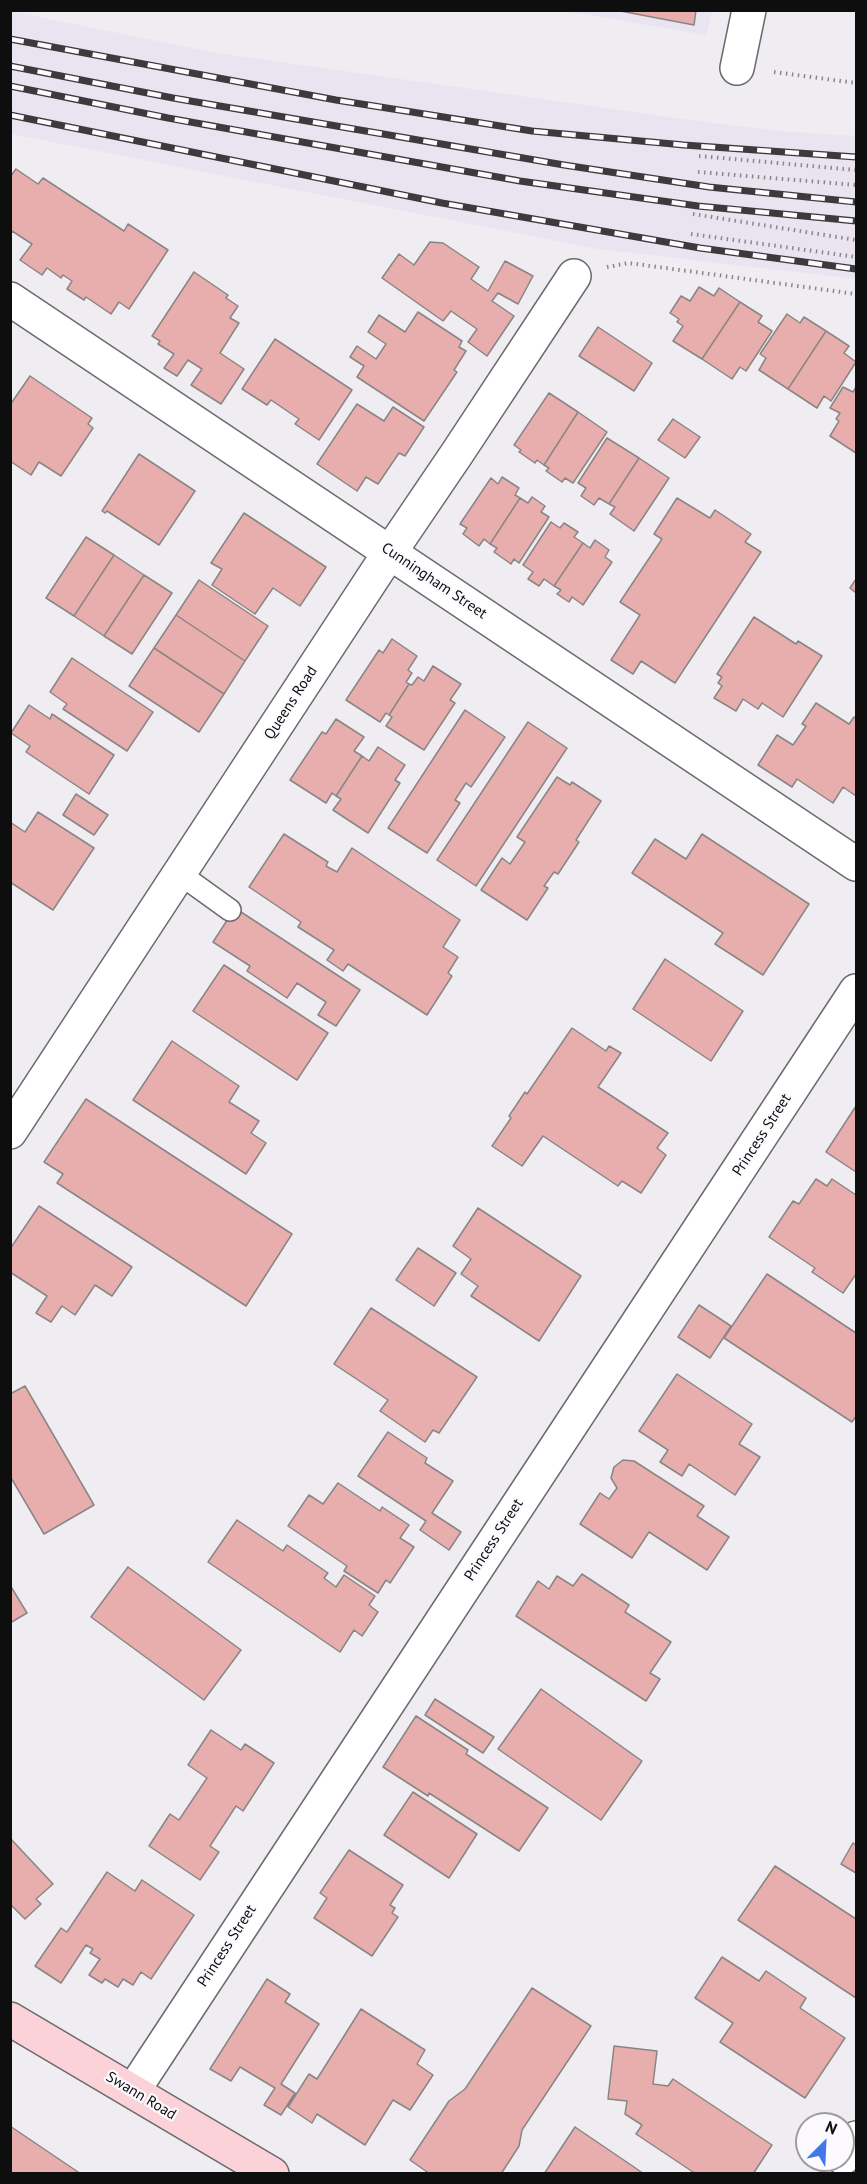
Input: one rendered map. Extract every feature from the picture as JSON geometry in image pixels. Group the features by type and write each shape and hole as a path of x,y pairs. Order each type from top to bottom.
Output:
{"main road":[{"name":"Swann Road","path":"10,2019 272,2174"}],"street":[{"path":"738,68 749,10"},
{"name":"Queens Road","path":"10,1132 574,276"},
{"name":"Cunningham Street","path":"10,299 856,864"},
{"name":"Princess Street","path":"133,2091 856,991"}],"lane":[{"path":"180,874 230,910"}],"path":[{"path":"770,72 856,83"},
{"path":"699,156 856,170"},
{"path":"698,172 856,185"},
{"path":"693,214 856,240"},
{"path":"691,234 856,257"},
{"path":"574,276 629,263 856,294"}],"shaded area":[{"path":"10,11 217,53 697,121 778,131 856,136 856,279 598,249 11,134"},
{"path":"565,11 712,11 706,35"}],"building":[{"path":"615,10 696,10 694,25"},
{"path":"16,169 38,184 43,178 124,231 128,224 168,250 129,309 119,302 111,314 86,297 84,300 67,289 72,281 63,275 61,278 47,268 42,275 20,260 32,244 12,231 10,234 10,177"},
{"path":"430,242 443,243 479,267 471,279 488,291 505,261 533,276 518,304 498,293 492,301 514,316 487,356 468,342 477,329 451,311 443,321 382,278 399,254 414,265"},
{"path":"194,272 228,295 226,298 238,306 230,318 239,323 220,353 244,369 221,404 191,385 202,369 188,360 177,376 164,368 174,354 158,344 160,341 152,336"},
{"path":"699,287 714,296 719,288 740,302 702,359 673,341 683,326 677,322 679,319 670,313 681,296 690,301"},
{"path":"740,302 762,316 758,322 772,331 746,371 740,367 732,379 702,359"},
{"path":"418,312 462,341 459,347 466,351 454,370 457,372 424,421 357,377 364,366 350,357 357,346 376,359 386,344 368,332 379,315 405,332"},
{"path":"787,314 800,323 804,317 826,331 788,389 759,370 766,358 760,354"},
{"path":"598,327 652,363 634,391 579,356"},
{"path":"826,331 849,346 844,353 856,362 831,401 824,396 817,408 788,389"},
{"path":"275,339 352,390 319,440 295,424 299,419 271,400 267,405 242,389"},
{"path":"30,376 92,418 88,424 93,428 61,476 39,462 31,475 10,461 10,405"},
{"path":"843,387 853,392 856,387 856,453 830,436 839,421 836,419 840,413 830,408"},
{"path":"549,393 578,412 544,465 537,460 535,463 519,452 521,450 514,445"},
{"path":"357,404 384,421 393,407 424,427 405,456 399,453 378,484 366,477 357,491 317,464"},
{"path":"578,412 607,432 573,483 565,478 562,482 546,471 549,468 544,465"},
{"path":"673,419 700,437 685,458 658,440"},
{"path":"607,438 639,458 609,504 599,498 594,505 581,496 586,488 578,483"},
{"path":"139,454 195,491 159,545 107,511 105,513 102,511"},
{"path":"639,458 669,478 634,531 610,514 615,507 609,504"},
{"path":"502,477 519,488 515,495 520,498 490,544 484,539 479,546 463,534 467,528 460,524 491,478 498,484"},
{"path":"532,497 545,506 541,512 549,517 519,563 514,559 511,564 494,552 497,548 490,544 520,498 528,503"},
{"path":"677,498 710,518 715,510 751,534 745,542 761,552 675,683 641,661 633,674 611,660 640,615 620,602 662,539 654,534"},
{"path":"244,513 326,567 300,606 273,588 255,614 212,585 222,569 211,563"},
{"path":"551,522 560,528 564,523 578,532 574,537 583,543 554,586 544,579 539,586 528,579 533,572 523,565"},
{"path":"86,537 114,555 74,616 46,598"},
{"path":"595,540 609,550 605,557 612,562 583,605 572,597 569,602 557,594 561,590 554,586 583,543 590,548"},
{"path":"114,555 144,575 104,636 74,616"},
{"path":"144,575 172,593 132,654 104,636"},
{"path":"856,579 856,593 850,588"},
{"path":"199,580 268,626 245,661 176,615"},
{"path":"176,615 245,661 224,694 154,648"},
{"path":"754,617 796,644 798,641 822,656 783,717 762,703 758,709 743,699 736,711 714,698 722,686 718,683 722,677 717,674"},
{"path":"392,639 417,656 408,670 412,673 406,682 409,684 389,715 386,713 380,722 346,700 379,650 383,653"},
{"path":"154,648 224,694 199,732 129,686"},
{"path":"72,658 153,712 127,751 63,709 67,704 50,692"},
{"path":"433,666 461,684 450,700 455,703 424,750 386,726 392,717 389,715 409,684 412,685 418,677 424,681"},
{"path":"816,703 849,724 854,717 856,718 856,796 843,787 833,803 797,779 792,787 758,765 777,735 793,745 806,726 802,724"},
{"path":"29,705 50,719 52,714 114,755 89,794 26,752 30,746 11,733"},
{"path":"465,710 505,737 471,787 466,783 455,800 460,803 427,853 388,828"},
{"path":"336,719 364,737 354,751 362,756 336,796 332,793 326,803 290,780 322,732 326,734"},
{"path":"528,722 567,748 476,886 437,860"},
{"path":"378,747 405,765 395,780 400,783 368,833 333,810 341,799 336,796 362,756 369,761"},
{"path":"557,777 570,785 572,782 601,801 576,840 579,842 558,874 554,872 544,886 548,888 527,920 481,890 502,858 510,864 525,842 517,837"},
{"path":"76,794 108,815 94,835 63,815"},
{"path":"38,812 94,848 53,910 10,882 10,822 25,832"},
{"path":"284,834 328,862 326,866 337,872 352,848 460,920 443,947 458,957 448,973 452,976 427,1015 348,964 343,971 327,960 334,950 298,927 301,922 249,887"},
{"path":"702,834 809,904 763,975 715,944 723,933 632,873 655,839 686,859"},
{"path":"235,908 360,990 336,1026 318,1015 326,1002 297,983 287,998 247,971 250,966 213,942"},
{"path":"665,959 743,1011 711,1061 633,1009"},
{"path":"224,965 328,1033 297,1080 193,1011"},
{"path":"572,1028 606,1051 609,1046 621,1053 598,1087 668,1133 657,1148 666,1155 641,1193 622,1181 618,1186 543,1136 522,1166 492,1146 525,1092 527,1094"},
{"path":"172,1041 239,1086 229,1102 259,1121 251,1133 266,1143 246,1174 133,1100"},
{"path":"86,1099 292,1234 246,1306 57,1183 63,1174 44,1162"},
{"path":"856,1106 856,1172 826,1152"},
{"path":"816,1179 827,1186 832,1179 856,1195 856,1274 843,1293 812,1272 815,1268 769,1237 793,1201 799,1204"},
{"path":"39,1206 132,1267 112,1296 95,1285 75,1315 62,1306 51,1322 36,1313 47,1296 10,1272 10,1249"},
{"path":"478,1208 581,1276 539,1341 471,1296 478,1286 461,1274 471,1259 453,1246"},
{"path":"418,1248 456,1273 434,1306 396,1280"},
{"path":"767,1274 856,1333 856,1416 852,1422 724,1338"},
{"path":"699,1305 731,1326 710,1358 678,1337"},
{"path":"371,1308 477,1377 439,1433 433,1430 425,1442 380,1411 388,1400 334,1364"},
{"path":"677,1374 752,1424 739,1444 760,1457 735,1495 689,1464 682,1476 660,1462 668,1450 639,1431"},
{"path":"25,1386 94,1505 44,1534 10,1476 10,1394"},
{"path":"388,1432 427,1458 425,1463 453,1481 432,1513 461,1532 449,1550 420,1530 426,1521 358,1476"},
{"path":"623,1460 634,1461 704,1506 697,1516 729,1537 707,1570 649,1532 632,1558 580,1524 600,1493 609,1499 617,1488 611,1478 614,1467"},
{"path":"338,1483 380,1511 382,1507 409,1525 400,1538 414,1547 390,1583 386,1580 378,1593 344,1571 347,1566 288,1526 309,1495 323,1504"},
{"path":"237,1520 283,1551 287,1545 328,1573 324,1578 336,1587 344,1575 375,1596 369,1605 378,1612 362,1636 354,1630 340,1652 208,1562"},
{"path":"128,1567 241,1650 204,1700 91,1617"},
{"path":"582,1574 629,1605 625,1612 671,1642 650,1673 660,1679 646,1701 516,1616 538,1581 549,1589 557,1576 573,1586"},
{"path":"10,1585 27,1613 10,1623"},
{"path":"541,1689 642,1761 601,1820 498,1749"},
{"path":"435,1699 494,1737 483,1753 425,1715"},
{"path":"416,1716 468,1750 466,1754 548,1808 519,1851 429,1793 428,1796 383,1767"},
{"path":"211,1730 241,1750 245,1744 274,1763 243,1811 236,1806 210,1846 219,1852 200,1880 149,1846 170,1814 179,1820 207,1778 188,1765"},
{"path":"413,1792 477,1834 449,1878 384,1835"},
{"path":"10,1838 53,1884 36,1899 41,1904 25,1919 10,1904"},
{"path":"853,1843 856,1845 856,1873 841,1864"},
{"path":"349,1850 403,1885 390,1905 395,1908 392,1913 398,1917 372,1956 314,1918 327,1898 320,1893"},
{"path":"775,1866 856,1919 856,1998 738,1920"},
{"path":"107,1872 135,1891 142,1880 194,1915 151,1979 141,1972 133,1985 123,1979 118,1987 105,1979 102,1983 89,1975 100,1959 90,1953 93,1949 86,1945 61,1983 35,1966 61,1928 67,1932"},
{"path":"722,1957 759,1981 766,1971 806,1998 800,2008 845,2038 805,2098 720,2042 733,2023 695,1998"},
{"path":"267,1979 290,1994 285,2002 319,2024 281,2084 295,2093 281,2115 264,2105 275,2088 240,2067 231,2081 210,2069"},
{"path":"532,1988 591,2026 522,2130 519,2146 501,2174 430,2174 410,2160 449,2101 465,2089"},
{"path":"361,2009 425,2050 417,2064 433,2075 410,2110 393,2100 365,2145 317,2114 312,2123 288,2107 309,2074 317,2079"},
{"path":"614,2046 657,2051 653,2084 668,2086 673,2079 772,2145 753,2174 696,2174 636,2134 642,2125 625,2114 627,2101 608,2099"},
{"path":"10,2126 81,2174 10,2174"},
{"path":"575,2127 634,2167 644,2174 544,2174"}],"railway":[{"path":"10,39 336,100 532,131 856,157"},
{"path":"10,66 173,98 564,165 709,187 856,202"},
{"path":"10,86 168,118 520,181 698,206 856,221"},
{"path":"10,115 442,203 700,248 856,269"}]}
